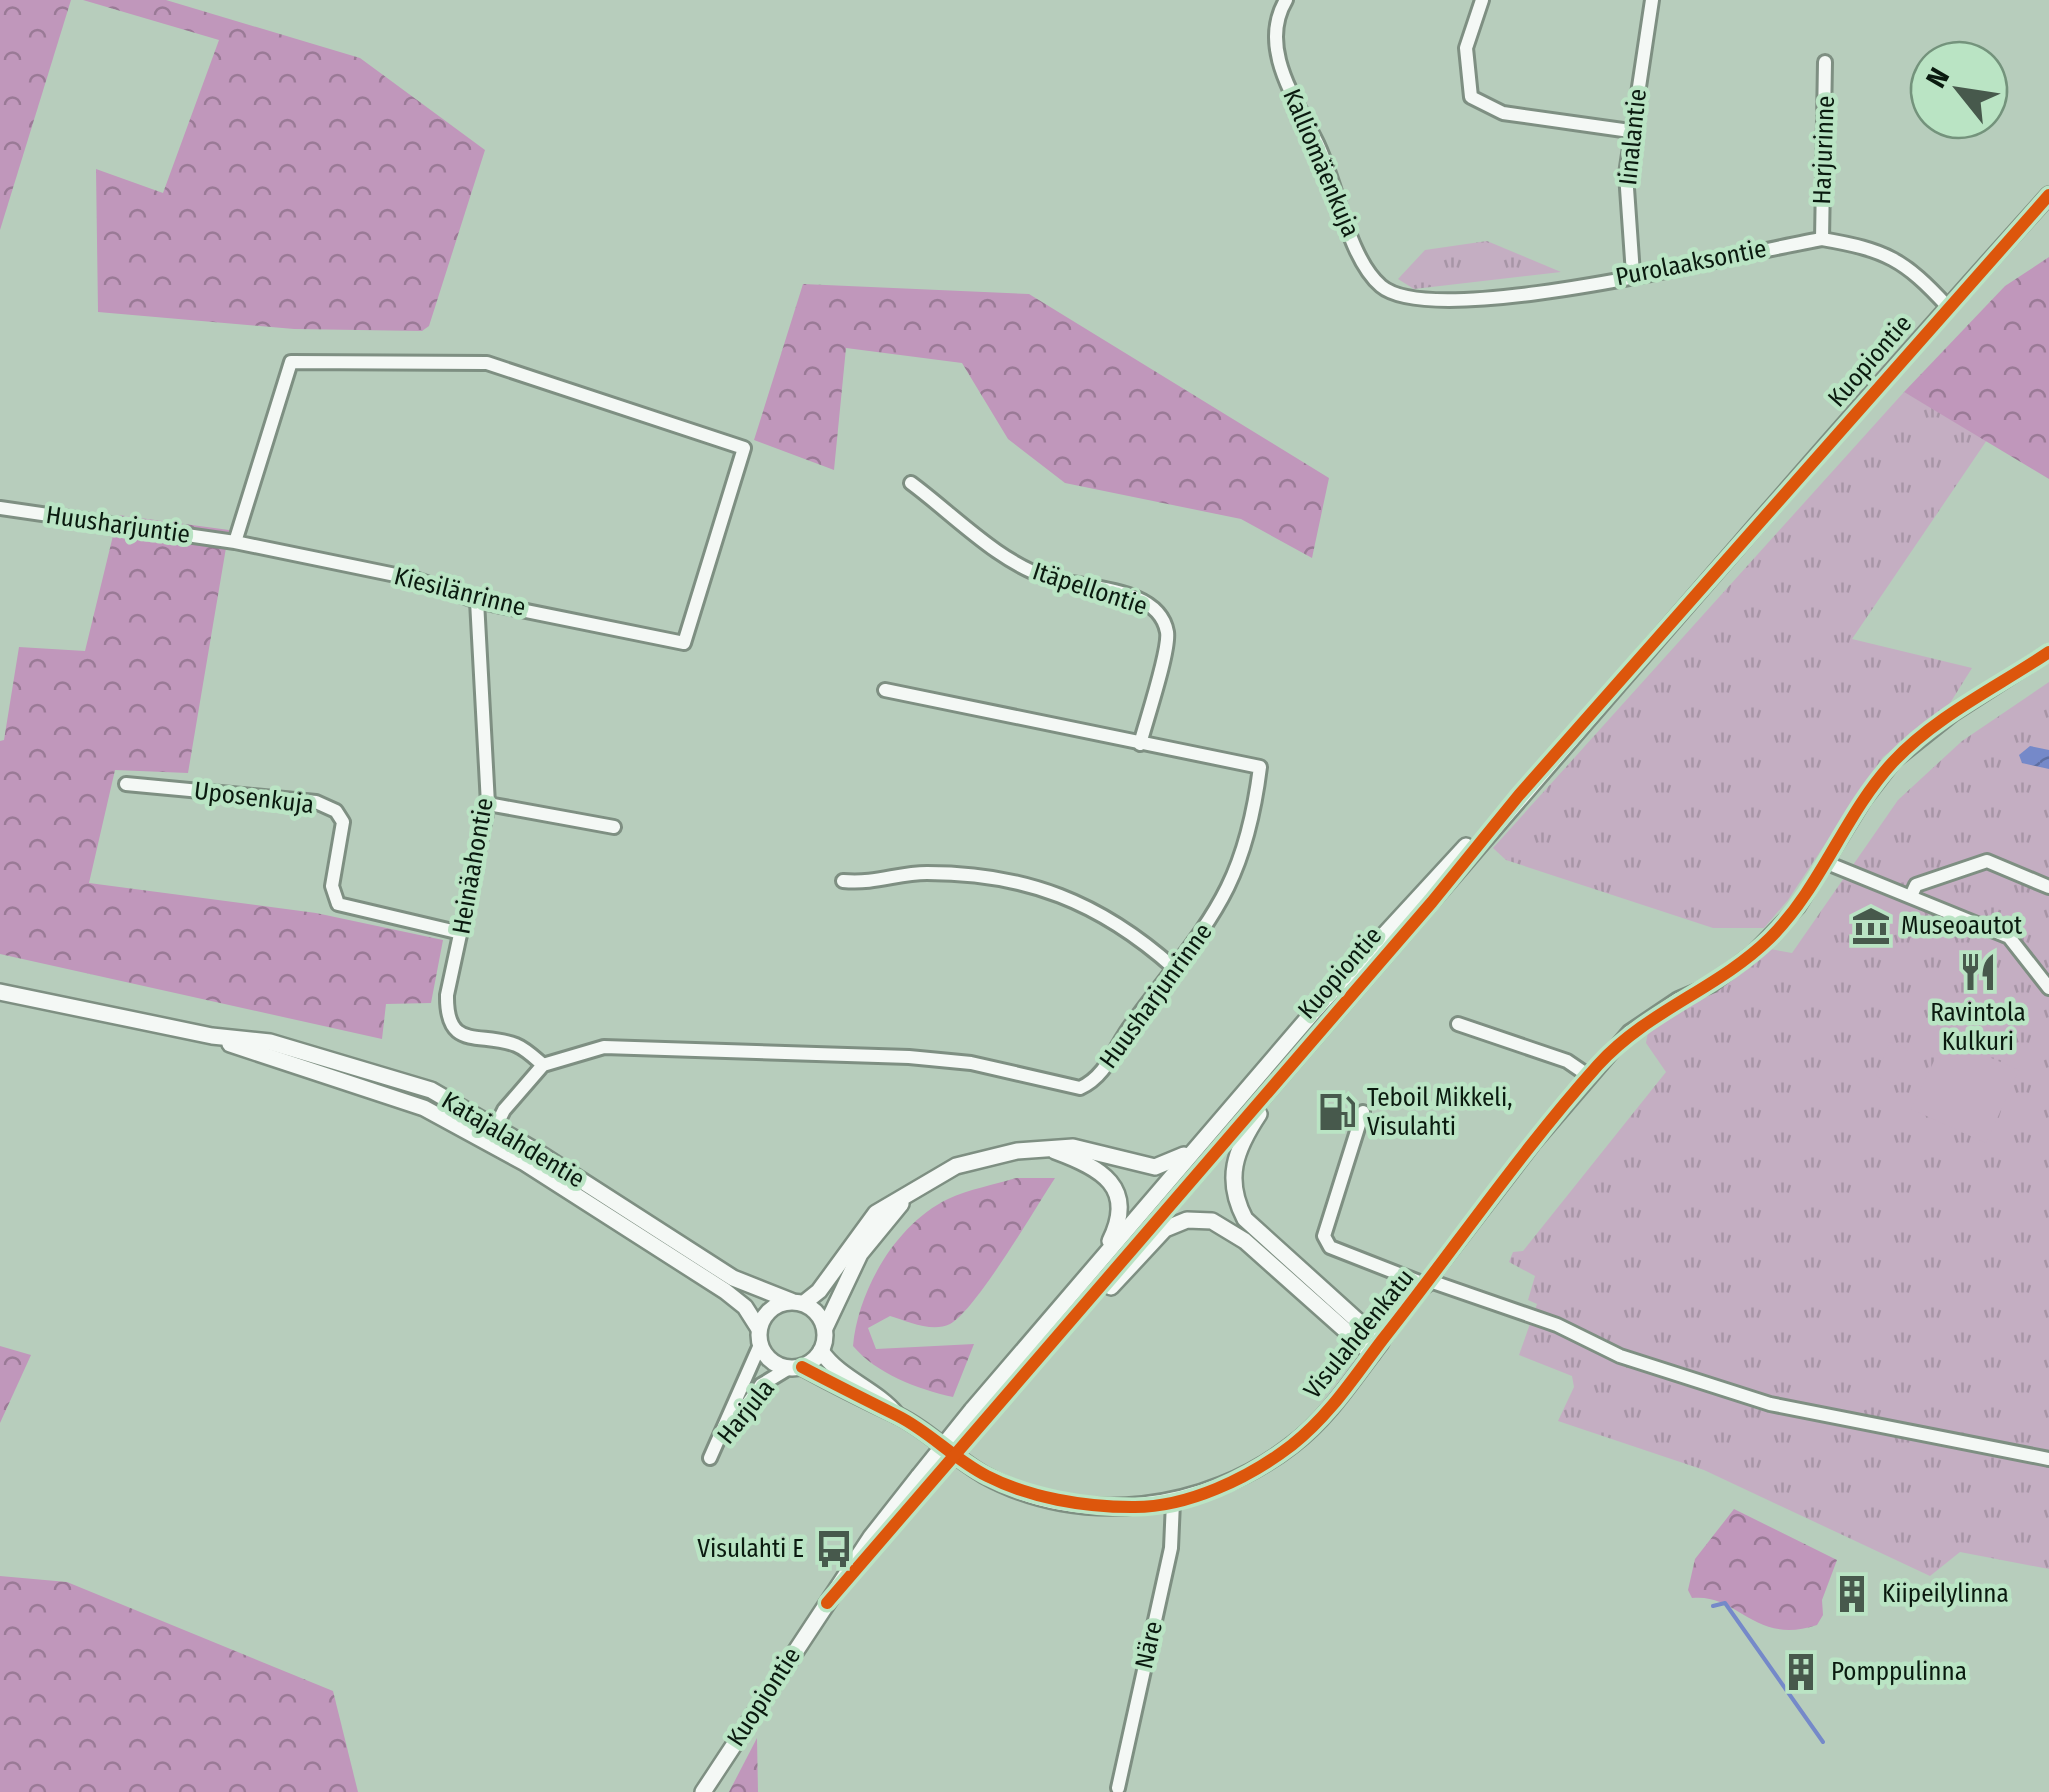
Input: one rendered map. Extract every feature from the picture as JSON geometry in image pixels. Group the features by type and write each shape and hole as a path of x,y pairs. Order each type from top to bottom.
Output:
{"street":[{"name":"Kalliomäenkuja","path":"1286,0 1274,40 1283,72 1321,150 1361,259 1384,289 1414,299"},
{"path":"1482,0 1466,48 1471,97 1502,113 1630,131"},
{"name":"Iinalantie","path":"1633,274 1626,214 1630,131 1652,0"},
{"name":"Harjurinne","path":"1822,239 1826,62"},
{"name":"Kuopiontie","path":"703,1792 827,1602 977,1414 1432,902 1519,794 2049,194"},
{"name":"Purolaaksontie","path":"1414,299 1483,301 1822,239 1879,250 1911,270 1948,306"},
{"name":"Kiesilänrinne","path":"291,362 487,363 744,448 684,643 477,601 415,579 235,542 291,362"},
{"name":"Itäpellontie","path":"911,484 1022,566 1047,578 1142,600 1158,611 1168,634 1140,744"},
{"name":"Huusharjuntie","path":"0,508 235,542"},
{"name":"Heinäahontie","path":"477,601 488,804 446,1016 457,1032 472,1040 515,1044 543,1064"},
{"name":"Visulahdenkatu","path":"796,1368 897,1415 985,1476 1026,1492 1081,1504 1135,1508 1173,1502 1217,1488 1294,1443 1339,1400 1589,1076 1629,1032 1711,984 1754,953 1798,907 1864,800 1894,761 1953,714 2049,652"},
{"name":"Huusharjunrinne","path":"543,1064 604,1047 909,1057 971,1063 1080,1088 1098,1077 1174,968 1206,930 1234,880 1253,824 1260,767 885,690"},
{"name":"Uposenkuja","path":"126,784 316,802 336,811 343,822 332,886 338,904 461,933"},
{"name":"Kuopiontie","path":"1058,1322 1223,1118 1420,892 1519,794"},
{"path":"488,804 614,828"},
{"path":"1911,896 1916,885 1986,861 2049,887"},
{"path":"1826,863 2010,937 2049,988"},
{"path":"843,880 876,884 922,873 982,877 1074,899 1106,914 1174,968"},
{"name":"Katajalahdentie","path":"0,992 212,1036 270,1042 430,1090 725,1291 745,1307 760,1337"},
{"path":"1458,1024 1566,1061 1589,1076"},
{"path":"1316,1034 1240,1145 1232,1184 1239,1208 1256,1232 1377,1348"},
{"path":"492,1134 543,1064"},
{"path":"1363,1112 1324,1236 1330,1247 1557,1325 1674,1376 1770,1404 2049,1459"},
{"path":"920,1184 860,1254 825,1328 822,1351 796,1368 766,1356 760,1337 765,1315 818,1291 876,1213 920,1184 975,1159 1017,1150 1073,1147 1142,1166 1164,1166 1180,1158 1223,1118"},
{"name":"Katajalahdentie","path":"492,1134 716,1268 797,1302"},
{"path":"1051,1150 1106,1177 1114,1187 1121,1211 1111,1239 1058,1322"},
{"path":"1058,1322 1119,1280 1165,1229 1199,1219 1223,1226 1246,1242 1377,1348"},
{"path":"797,1302 814,1308 825,1328"},
{"name":"Harjula","path":"760,1337 710,1458 761,1385 796,1368"},
{"name":"Visulahdenkatu","path":"822,1351 830,1364 886,1402 897,1415"},
{"name":"Näre","path":"1118,1788 1171,1548 1173,1502"}],"green space":[{"path":"0,0 71,0 0,230"},
{"path":"83,0 166,0 360,58 485,150 429,326 422,331 294,329 98,312 96,169 163,193 219,40"},
{"path":"1487,241 1561,272 1414,289 1398,279 1425,250"},
{"path":"2049,257 2049,479 1904,392 2005,286"},
{"path":"803,284 1029,294 1329,478 1312,558 1241,519 1065,483 1008,439 962,363 846,348 834,470 754,440"},
{"path":"1904,392 1987,440 1852,639 1972,668 1947,708 1883,757 1788,900 1764,928 1713,928 1506,860 1493,848"},
{"path":"118,515 229,530 188,773 115,770 89,883 316,913 443,940 431,1003 386,1004 382,1039 0,954 0,741 4,740 19,647 85,651"},
{"path":"2049,682 2049,1569 1960,1552 1930,1576 1704,1470 1558,1421 1574,1387 1572,1376 1519,1355 1537,1304 1528,1300 1535,1276 1509,1262 1513,1252 1523,1251 1666,1072 1646,1043 1648,1032 1716,991 1770,949 1792,953 1898,800 1962,741"},
{"path":"1945,1038 2019,1070 1986,1143 1911,1109"},
{"path":"1890,1042 1908,1049 1895,1084 1876,1076"},
{"path":"1016,1178 1055,1178 990,1279 961,1315 950,1324 935,1327 890,1316 868,1328 876,1349 974,1344 953,1397 898,1379 874,1365 853,1346 856,1325 872,1281 896,1242 929,1210 948,1199"},
{"path":"0,1346 31,1355 0,1423"},
{"path":"1734,1509 1837,1560 1817,1625 1778,1629 1722,1603 1692,1598 1688,1590 1695,1559"},
{"path":"0,1576 67,1582 333,1691 358,1792 0,1792"},
{"path":"757,1738 758,1792 729,1792"}],"water":[{"path":"2030,746 2049,750 2049,769 2022,763 2019,755"}],"waterway":[{"path":"1713,1606 1725,1603 1823,1742"}],"cycle path":[{"path":"827,1603 1432,902 1519,795 2049,195"},
{"path":"802,1367 910,1423 987,1476 1058,1500 1114,1507 1153,1506 1195,1497 1257,1469 1292,1445 1330,1408 1515,1165 1598,1065 1639,1029 1728,972 1770,938 1804,896 1876,783 1910,746 1948,716 2049,652"}],"place":[{"name":"Museoautot","path":"1871,926"},
{"name":"Ravintola Kulkuri","path":"1978,972"},
{"name":"Teboil Mikkeli, Visulahti","path":"1337,1112"},
{"name":"Visulahti E","path":"834,1549"},
{"name":"Kiipeilylinna","path":"1852,1594"},
{"name":"Pomppulinna","path":"1801,1672"}]}
